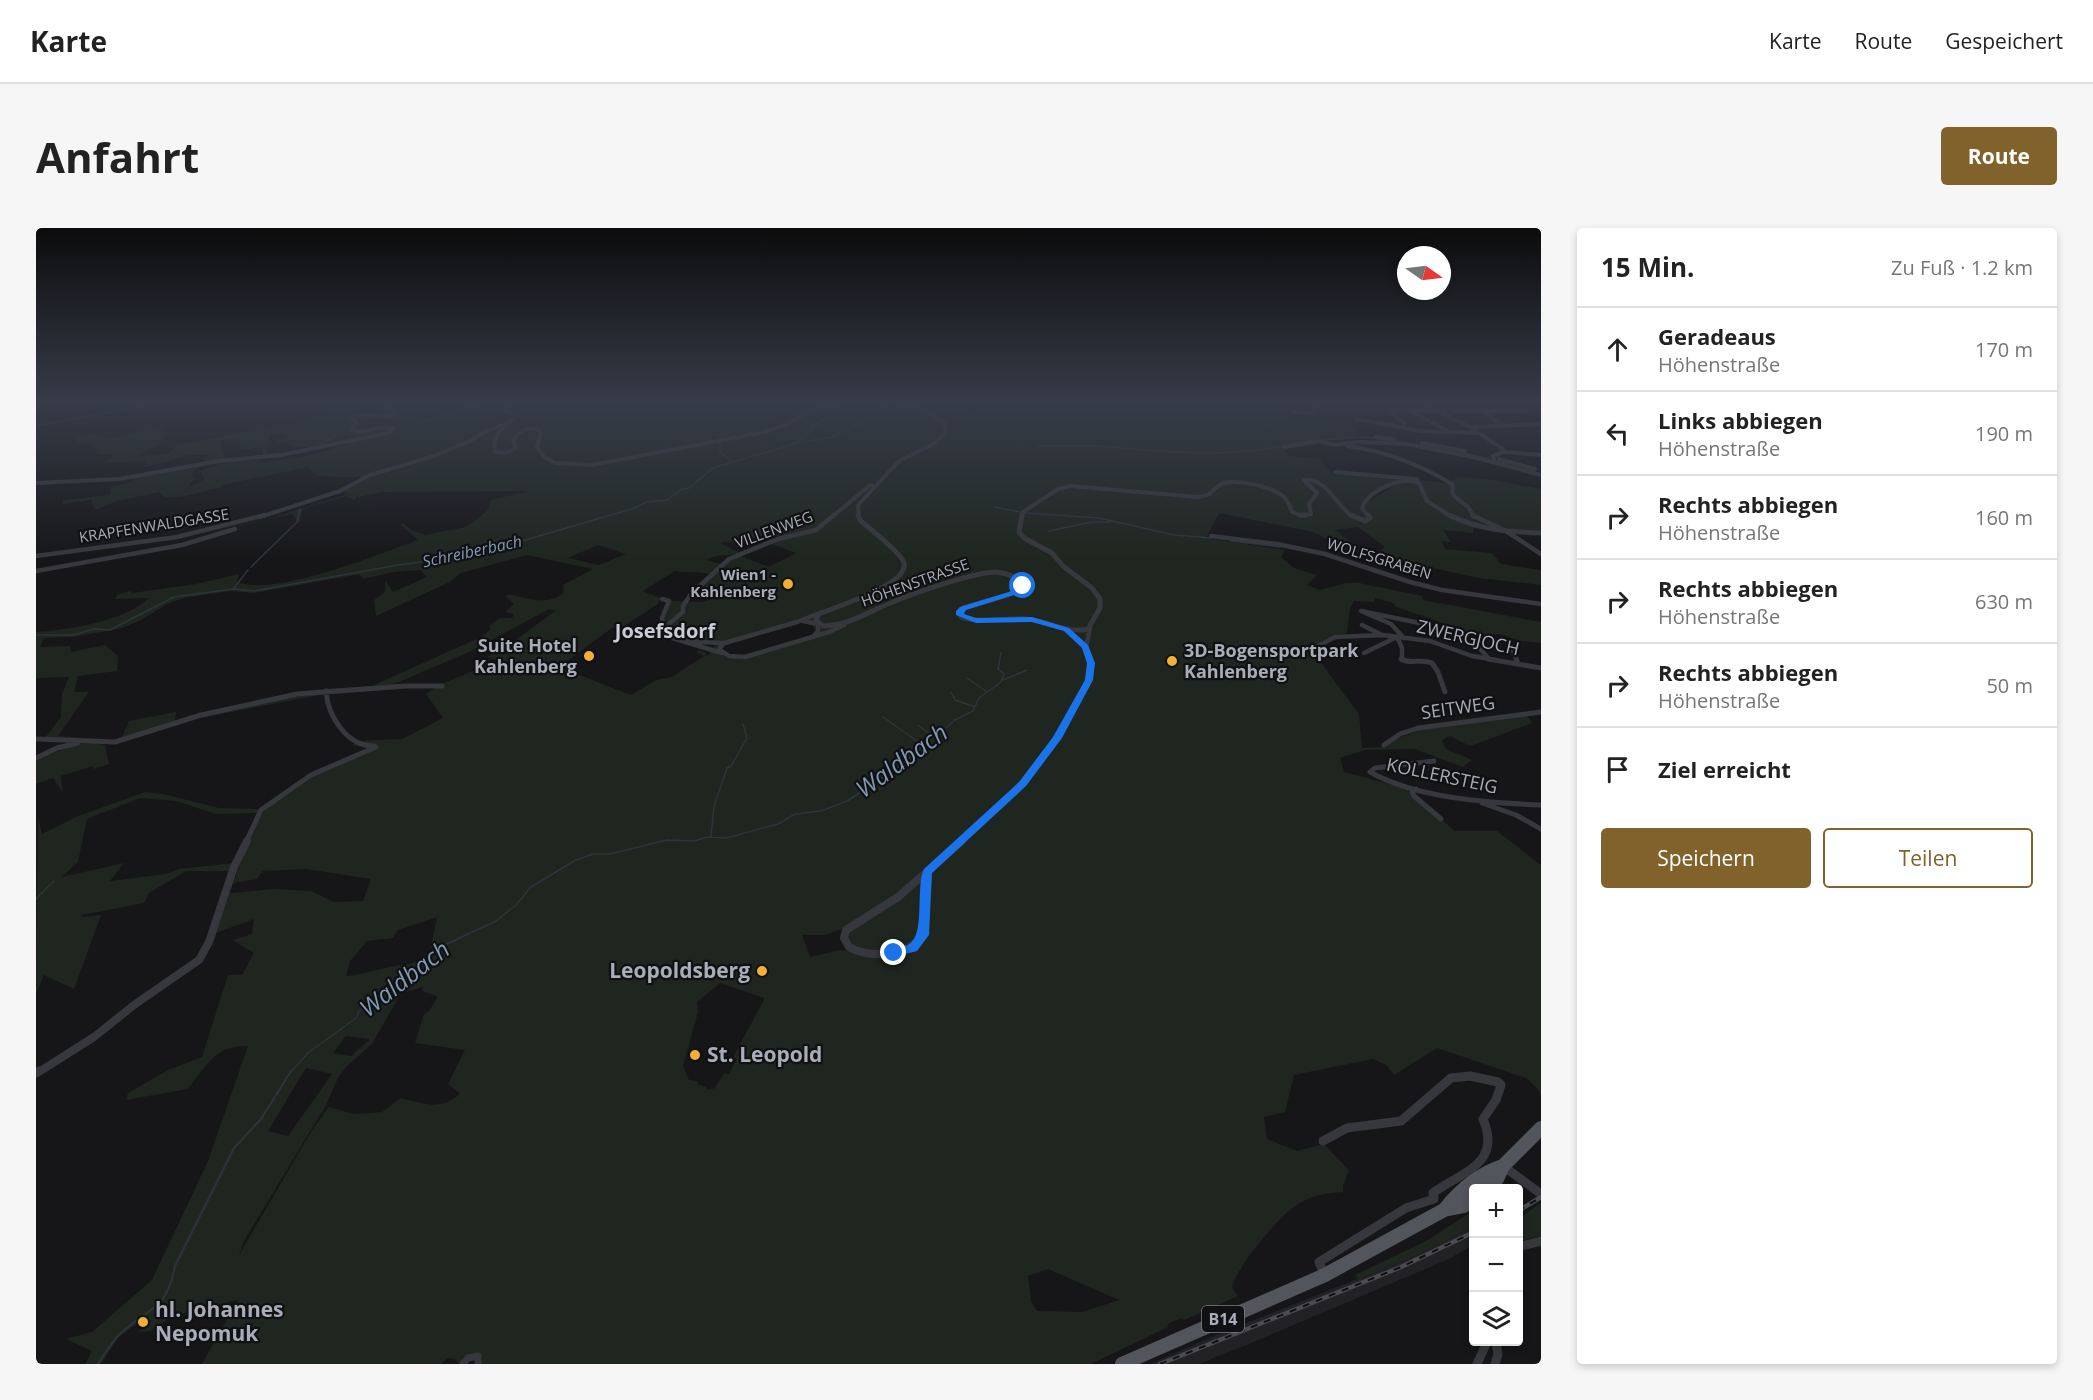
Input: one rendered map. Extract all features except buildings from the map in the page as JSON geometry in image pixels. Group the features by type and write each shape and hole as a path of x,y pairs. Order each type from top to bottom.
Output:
{"main road":[{"name":"B14","path":"1490,1184 1497,1179 1503,1166 1541,1128"},
{"name":"B14","path":"1444,1210 1454,1197 1486,1170 1503,1166"},
{"name":"B14","path":"1122,1364 1325,1275 1444,1210 1464,1206 1469,1202"}],"street":[{"path":"36,483 119,479 214,462 271,456"},
{"name":"KRAPFENWALDGASSE","path":"36,556 203,532 241,524 300,506 375,473 433,456"},
{"path":"543,456 555,463 582,466 646,456"},
{"path":"877,484 906,456"},
{"path":"1391,456 1433,472 1452,484 1453,495 1468,507 1472,516 1506,531 1541,554"},
{"path":"1467,456 1541,473"},
{"path":"1485,456 1541,473"},
{"path":"1335,472 1416,479 1421,495 1437,509 1471,526 1541,533"},
{"path":"927,872 925,927 920,942 913,948 894,953 861,952 849,947 844,938 846,930 882,909 927,872 1011,796 1058,738 1089,680 1091,663 1086,647 1088,629 1101,608 1099,597 1063,566 1053,553 1021,536 1019,524 1023,512 1058,489 1070,486 1197,497 1210,495 1222,484 1237,482 1276,491 1286,497 1292,513 1308,516 1311,514 1309,504 1317,493 1304,480 1311,478 1323,482 1349,516 1365,521 1370,519 1362,508 1365,502 1400,479 1418,482"},
{"name":"HÖHENSTRASSE","path":"724,643 797,622 891,581 904,569 904,561 900,556 863,523 858,514 860,501 877,484"},
{"name":"VILLENWEG","path":"664,631 683,612 683,606 691,594 729,559 777,539 816,530 858,494 870,485 877,484"},
{"path":"36,571 191,543 300,506"},
{"name":"WOLFSGRABEN","path":"1211,536 1275,544 1343,558 1418,584 1479,597 1541,604"},
{"name":"HÖHENSTRASSE","path":"664,631 662,635 666,638 727,655 745,657 844,625 894,601 980,574 994,572 1015,576 1022,582 1022,588 1015,593 963,608 959,612 961,617 976,621 1028,619 1066,630 1088,629"},
{"path":"662,599 669,601 662,618 664,631 700,642 724,643"},
{"path":"814,636 818,631 816,617 826,610"},
{"path":"1404,638 1401,630 1388,621 1361,611 1429,625 1476,645 1489,659"},
{"name":"HÖHENSTRASSE","path":"797,622 831,627 844,625"},
{"path":"1362,625 1383,635"},
{"name":"HÖHENSTRASSE","path":"1066,630 1086,647"},
{"name":"ZWERGJOCH","path":"1318,646 1335,637 1383,635 1430,641 1466,654 1541,668"},
{"path":"1364,653 1397,637 1402,648 1401,660 1413,663 1429,660 1435,664 1445,692"},
{"path":"724,643 719,649 727,655"},
{"path":"1511,646 1518,664"},
{"path":"36,739 111,742 126,740 225,709 297,694 442,686"},
{"path":"36,1074 94,1037 134,1005 199,960 209,942 234,867 245,846 254,820 261,810 311,775 376,747 359,744 351,739 328,708 326,691"},
{"name":"SEITWEG","path":"1384,745 1400,734 1418,728 1541,712"},
{"path":"57,748 62,743 60,740"},
{"path":"36,758 57,748 90,741"},
{"name":"KOLLERSTEIG","path":"1434,761 1375,768 1370,772 1378,779 1416,789 1507,804 1541,805"},
{"path":"1416,789 1412,792 1414,796 1441,819"},
{"path":"1473,799 1516,815 1541,829"},
{"path":"1323,1142 1347,1128 1401,1121 1450,1078 1470,1077 1498,1082 1501,1085 1496,1100 1483,1119 1490,1144 1486,1153 1465,1173 1433,1193 1434,1199 1444,1210"},
{"path":"1503,1166 1541,1194"},
{"path":"1325,1275 1319,1262 1406,1208 1434,1199"},
{"path":"1523,1246 1541,1241"},
{"path":"1477,1364 1485,1346"},
{"path":"1495,1364 1498,1354 1497,1346"},
{"path":"463,1364 468,1358 478,1356 478,1364"}],"shaded area":[{"path":"112,456 186,456 142,468 147,461 104,463"},
{"path":"206,456 225,456 224,460 210,462 202,459"},
{"path":"305,456 1290,456 1319,459 1330,472 1401,478 1370,498 1371,500 1402,480 1409,479 1446,483 1459,477 1494,480 1541,489 1541,532 1473,528 1473,533 1443,530 1451,542 1442,541 1445,549 1492,553 1501,564 1541,570 1541,585 1478,578 1374,555 1385,547 1358,527 1335,530 1356,546 1332,542 1313,532 1219,513 1206,538 1285,550 1281,557 1294,568 1317,575 1307,585 1320,590 1346,583 1359,583 1422,596 1423,600 1541,622 1541,643 1521,641 1499,634 1473,636 1396,607 1393,603 1375,598 1374,602 1354,601 1350,609 1347,633 1328,638 1310,648 1359,714 1362,748 1384,747 1396,739 1436,724 1525,713 1532,723 1470,746 1450,736 1442,740 1446,749 1472,760 1463,767 1415,749 1365,750 1340,758 1344,772 1405,788 1455,831 1497,831 1541,865 1541,1096 1539,1090 1526,1078 1437,1048 1394,1075 1386,1065 1373,1059 1294,1075 1285,1112 1264,1117 1267,1139 1297,1151 1324,1144 1349,1170 1343,1192 1309,1198 1290,1210 1259,1243 1241,1268 1232,1288 1238,1296 1184,1320 1181,1318 1168,1324 1168,1327 1091,1364 478,1364 478,1357 459,1364 455,1359 447,1358 441,1364 202,1364 238,1300 170,1318 151,1331 138,1332 145,1327 135,1325 118,1338 101,1364 85,1364 92,1351 66,1339 92,1332 152,1280 208,1161 248,1046 227,1049 213,1058 188,1089 126,1100 128,1093 168,1070 202,1057 228,975 242,975 254,953 233,940 252,934 254,919 216,933 230,893 274,889 311,891 334,902 363,901 371,879 306,869 263,871 257,879 233,883 257,820 265,810 260,809 300,781 368,748 352,745 357,741 402,739 443,718 426,694 439,685 500,660 487,657 517,639 555,611 549,609 467,653 387,687 385,690 319,695 190,720 266,698 321,689 372,686 481,637 490,630 490,625 500,618 512,618 514,614 505,612 514,604 505,596 509,594 538,600 552,599 564,592 563,585 593,569 527,555 461,573 450,582 376,616 374,600 385,592 385,580 393,592 427,577 420,570 394,572 363,579 360,575 355,575 254,593 230,591 184,598 167,604 141,620 122,628 74,637 44,638 40,647 70,646 71,652 105,645 118,656 117,671 78,676 74,692 89,692 58,736 105,739 45,738 61,717 62,694 69,677 36,678 36,632 96,623 126,613 149,598 115,599 117,595 130,591 132,593 196,584 239,574 237,582 254,585 276,584 327,572 418,540 400,524 403,523 413,531 426,535 466,527 487,511 491,500 529,491 382,492 359,497 342,491 362,478 318,476 308,467 222,485 222,487 186,496 164,497 160,492 117,501 95,510 91,500 63,504 63,500 110,495 111,487 133,482 133,478 201,466 194,471 193,477 196,479 189,484 190,487 205,479 199,471 227,462 259,460 262,463","holes":["774,537 777,540 769,543 796,553 769,567 738,555 721,566 702,587 729,593 703,602 671,601 662,623 680,634 717,642 709,654 672,677 656,680 631,695 559,667 612,628 624,626 658,604 660,598 643,591 675,571 712,575 721,564 707,560 740,553 720,543 746,543 743,542 751,538","598,545 626,554 599,565 568,558","803,622 813,625 815,632 811,636 741,656 724,653 721,647","437,917 431,947 433,948 420,959 410,964 346,976 350,961 367,941 393,938 398,930","844,928 849,951 840,950 810,957 802,935 825,935","720,983 764,998 733,1057 737,1059 729,1074 724,1073 715,1088 707,1090 707,1087 699,1085 697,1081 689,1080 683,1066 698,1012 697,1002","423,987 422,991 437,998 429,1011 424,1014 415,1043 465,1050 448,1084 460,1094 445,1103 432,1105 401,1098 382,1112 353,1114 329,1107 312,1130 239,1255 244,1241 326,1105 338,1078 347,1066 372,1044 401,993","346,1036 369,1039 351,1056 333,1053","306,1068 332,1074 288,1136 268,1131","1048,1269 1119,1300 1082,1312 1037,1311 1031,1301 1028,1276"]},
{"path":"343,492 356,496 355,500 396,519 346,496 303,509 299,523 292,514 268,519 345,495"},
{"path":"699,650 707,653 704,656 696,652"},
{"path":"176,712 175,721 121,739 129,721"},
{"path":"79,744 105,745 109,764 94,769 93,766 61,776 63,793 53,778 36,784 36,758"},
{"path":"145,792 163,794 219,808 260,809 257,813 216,814 176,801 140,798 87,819 78,862 62,877 124,863 110,881 166,874 179,869 234,863 232,871 186,871 149,893 144,903 82,915 82,917 101,915 74,989 44,975 36,994 38,817 42,834 76,817"},
{"path":"1541,1203 1541,1236 1523,1240 1523,1215"},
{"path":"1469,1213 1469,1229 1410,1258 1359,1279 1355,1275 1426,1241"},
{"path":"1469,1229 1469,1247 1449,1259 1256,1341 1199,1364 1150,1364 1214,1336 1410,1258"}],"waterway":[{"path":"725,456 731,461"},
{"name":"Schreiberbach","path":"36,635 73,635 94,629 110,630 174,597 233,589 254,591 398,565 473,555 632,509 647,502 667,500 682,489 689,488 713,468 753,456"},
{"path":"1476,456 1509,464"},
{"path":"1522,467 1534,471"},
{"name":"WOLFSGRABEN","path":"994,507 1020,512"},
{"path":"251,567 297,522 300,509"},
{"path":"1026,513 1099,518 1174,535 1211,538"},
{"path":"1049,531 1092,522 1110,522"},
{"path":"1231,541 1280,547"},
{"path":"234,588 248,570"},
{"name":"Waldbach","path":"975,707 979,698 1001,682 1004,674 998,669 1001,653"},
{"path":"1003,680 1027,670"},
{"path":"967,678 987,692"},
{"path":"951,692 955,700 975,707"},
{"name":"Waldbach","path":"290,1073 308,1053 356,1018 359,1011 436,949 496,921 516,905 531,887 574,861 593,854 610,854 667,840 695,841 707,837 726,838 778,824 795,814 821,811 847,801 897,768 919,750 927,738 938,735 955,720 973,711 975,707"},
{"path":"883,717 921,744"},
{"path":"711,837 714,806 727,768 731,766 747,738 743,724"},
{"path":"918,725 931,735"},
{"path":"36,899 54,881"},
{"name":"Waldbach","path":"98,1364 120,1334 163,1298 172,1280 175,1266 234,1148 261,1119 291,1071"}],"railway":[{"path":"1523,1208 1541,1197"},
{"path":"1160,1364 1401,1267 1469,1234"}],"place":[{"name":"Wien1 - Kahlenberg","path":"788,584"},
{"name":"Suite Hotel Kahlenberg","path":"589,656"},
{"name":"3D-Bogensportpark Kahlenberg","path":"1172,661"},
{"name":"Leopoldsberg","path":"762,971"},
{"name":"St. Leopold","path":"695,1055"},
{"name":"hl. Johannes Nepomuk","path":"143,1322"}],"district":[{"name":"Josefsdorf","path":"665,631"}],"route":[{"path":"894,953 913,948 920,942 923,935 927,872 1023,784 1058,738 1089,680 1091,663 1086,647 1076,636 1066,630 1054,624 1032,620 1015,618 976,621 960,615 959,612 963,608 1015,593 1023,586"}]}
